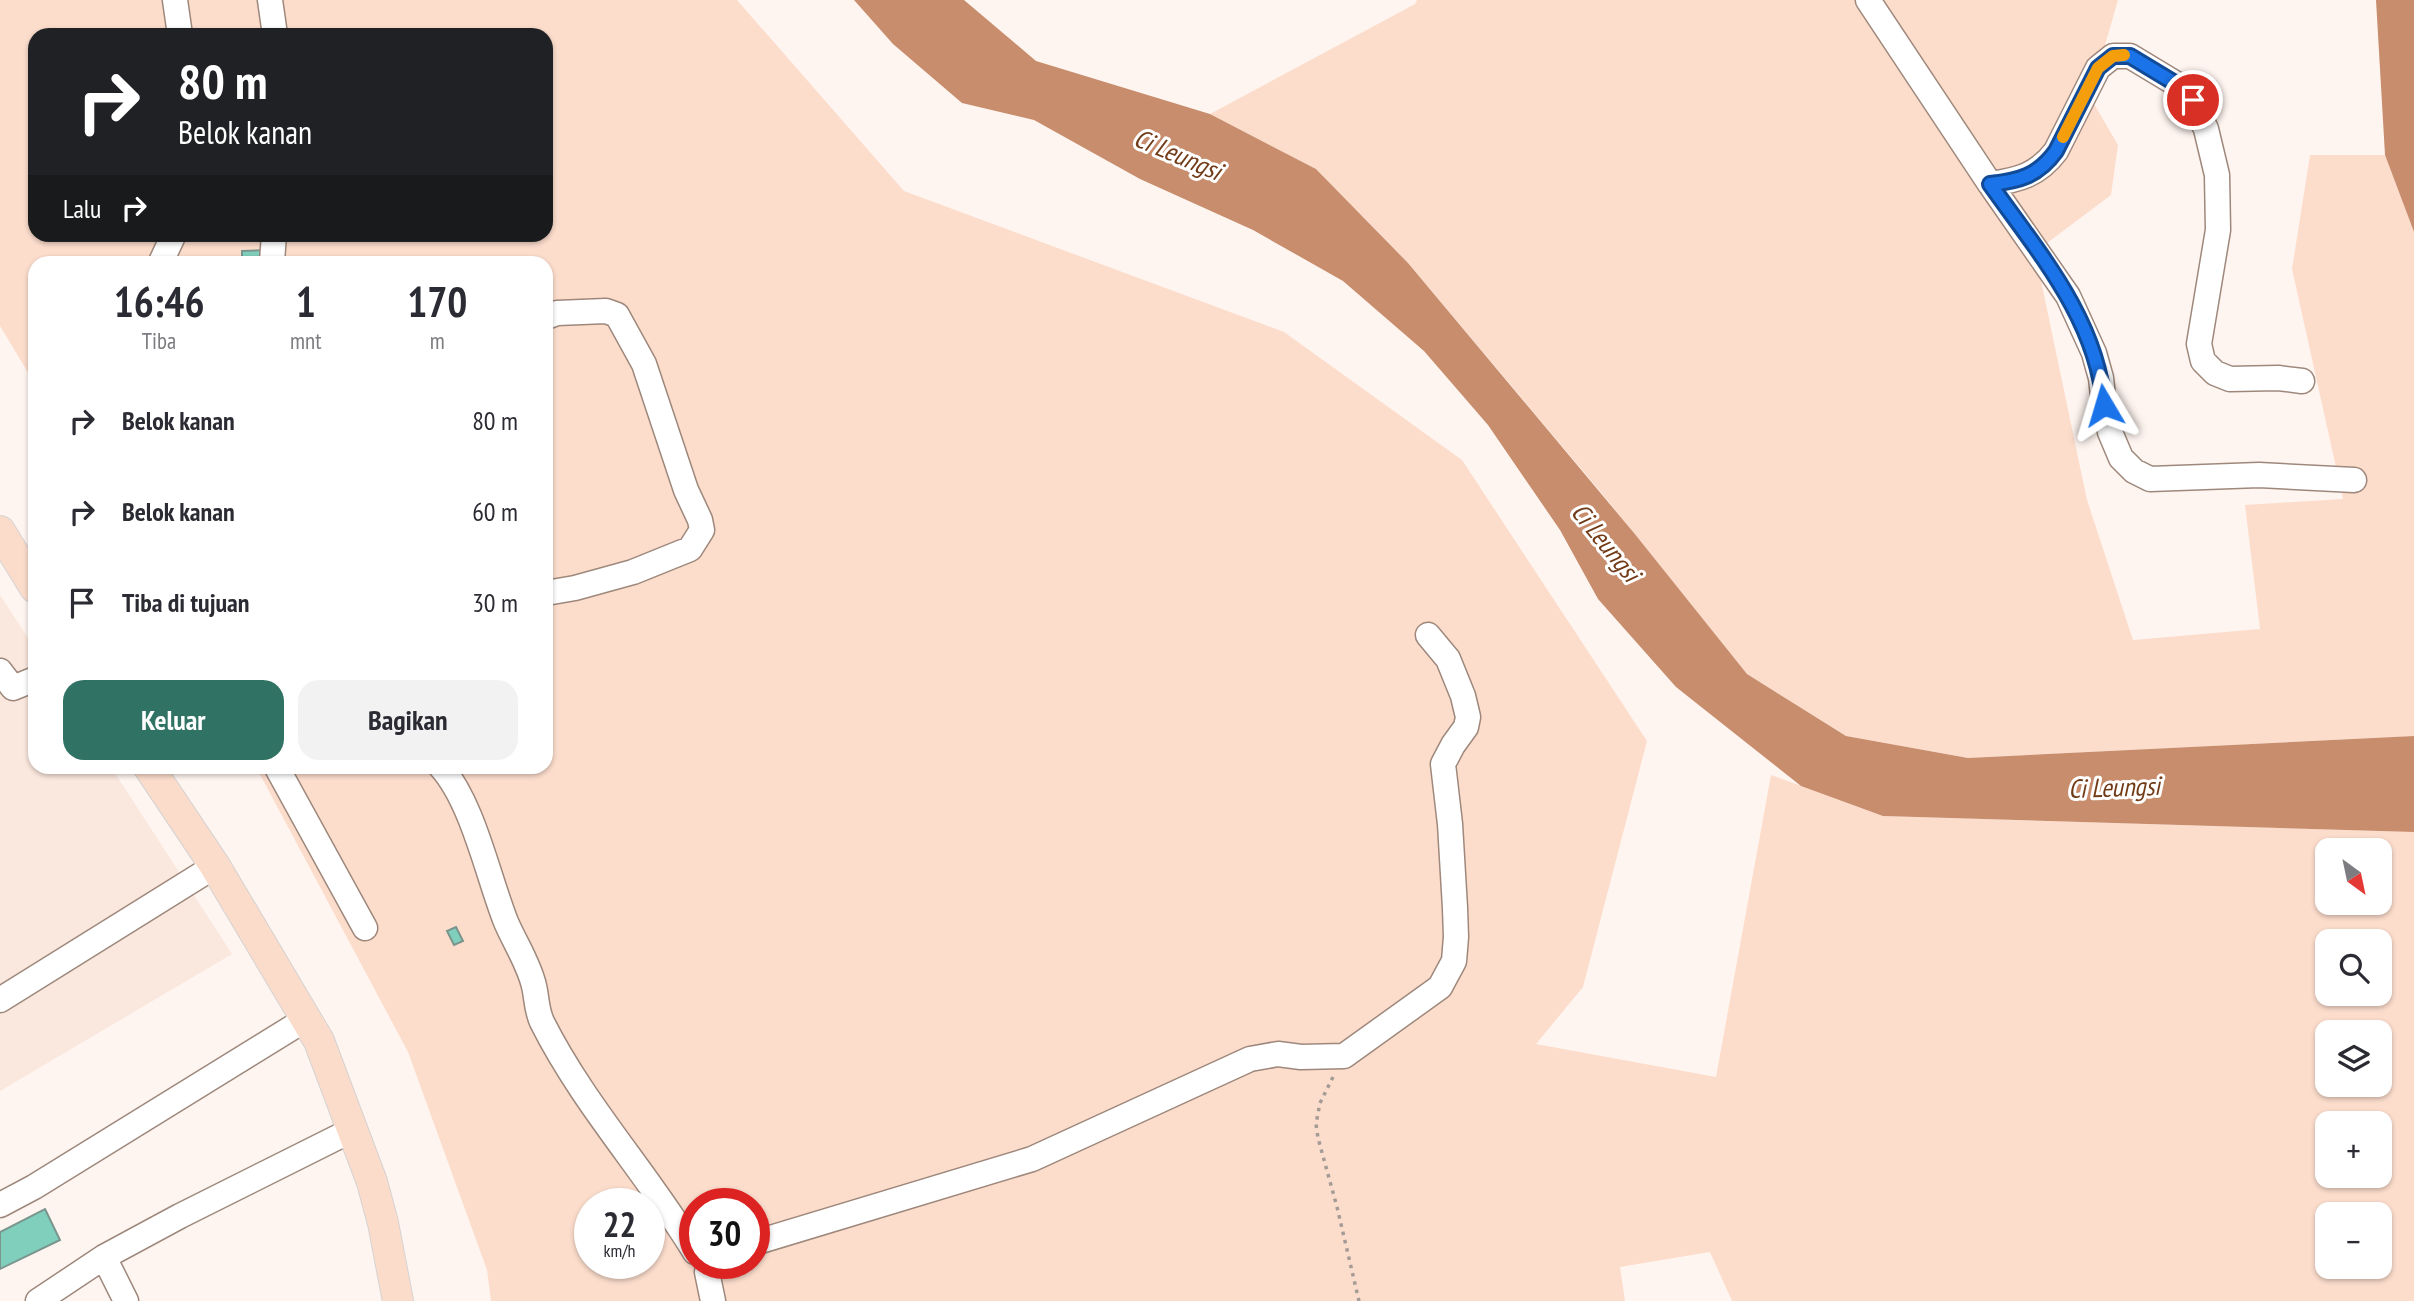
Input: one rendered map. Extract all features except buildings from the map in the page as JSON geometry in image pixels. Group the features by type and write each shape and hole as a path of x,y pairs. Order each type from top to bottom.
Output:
{"main road":[{"path":"0,531 28,577"},
{"path":"153,774 215,866 319,1041 372,1182 398,1301"}],"street":[{"path":"175,0 179,28"},
{"path":"270,0 274,28"},
{"path":"1868,0 2073,306 2102,378 2110,432 2121,458 2134,471 2150,480 2259,475 2354,480"},
{"path":"1990,184 2026,178 2047,163 2056,151 2098,68 2113,56 2130,56 2178,85 2193,100 2206,129 2217,175 2218,230 2199,344 2203,361 2215,373 2230,379 2302,381"},
{"path":"553,314 607,311 617,315 644,364 686,491 702,530 690,549 633,572 553,592"},
{"path":"770,1238 1032,1158 1250,1059 1278,1054 1301,1057 1344,1056 1440,987 1454,961 1456,937 1450,824 1443,764 1466,727 1468,717 1463,696 1448,659 1428,635"},
{"path":"0,671 13,688 28,682"},
{"path":"280,774 365,928"},
{"path":"446,774 454,785 474,832 506,920 535,987 535,999 541,1020 580,1085 679,1226"},
{"path":"0,1000 215,866"},
{"path":"0,1205 34,1187 306,1019"},
{"path":"38,1301 104,1257 352,1130"},
{"path":"104,1257 126,1301"},
{"path":"708,1279 713,1301"}],"path":[{"path":"1344,1056 1320,1103 1316,1124 1359,1301"}],"shaded area":[{"path":"0,0 737,0 904,191 1284,332 1462,460 1647,741 1583,987 1536,1044 1716,1077 1771,775 1884,816 2414,832 2414,1301 1732,1301 1710,1252 1620,1267 1625,1301 491,1301 487,1270 408,1052 260,774 553,774 553,256 28,256 28,372 0,326"},
{"path":"1417,0 2118,0 2090,97 2118,145 2111,195 2035,252 2087,500 2133,640 2260,629 2245,505 2343,499 2292,269 2310,155 2385,155 2414,232 2414,736 1968,758 1846,736 1747,674 1604,496 1408,263 1316,169 1210,114 1415,4"},
{"path":"0,595 28,638 28,774 116,774 232,954 0,1091"}],"water":[{"name":"Ci Leungsi","path":"854,0 964,0 1036,61 1210,114 1316,169 1408,263 1634,533 1747,674 1846,736 1968,758 2414,736 2414,832 1883,816 1801,786 1676,687 1598,599 1560,530 1488,425 1424,351 1343,281 1253,230 1140,179 1034,120 962,103 893,44"},
{"path":"2376,0 2414,0 2414,232 2385,155"}],"slow traffic":[{"path":"2063,137 2098,68 2113,56 2124,55"}],"route":[{"path":"2104,405 2102,378 2094,353 2068,296 1990,184 2026,178 2047,163 2056,151 2098,68 2113,56 2130,56 2178,85 2193,100"}]}
